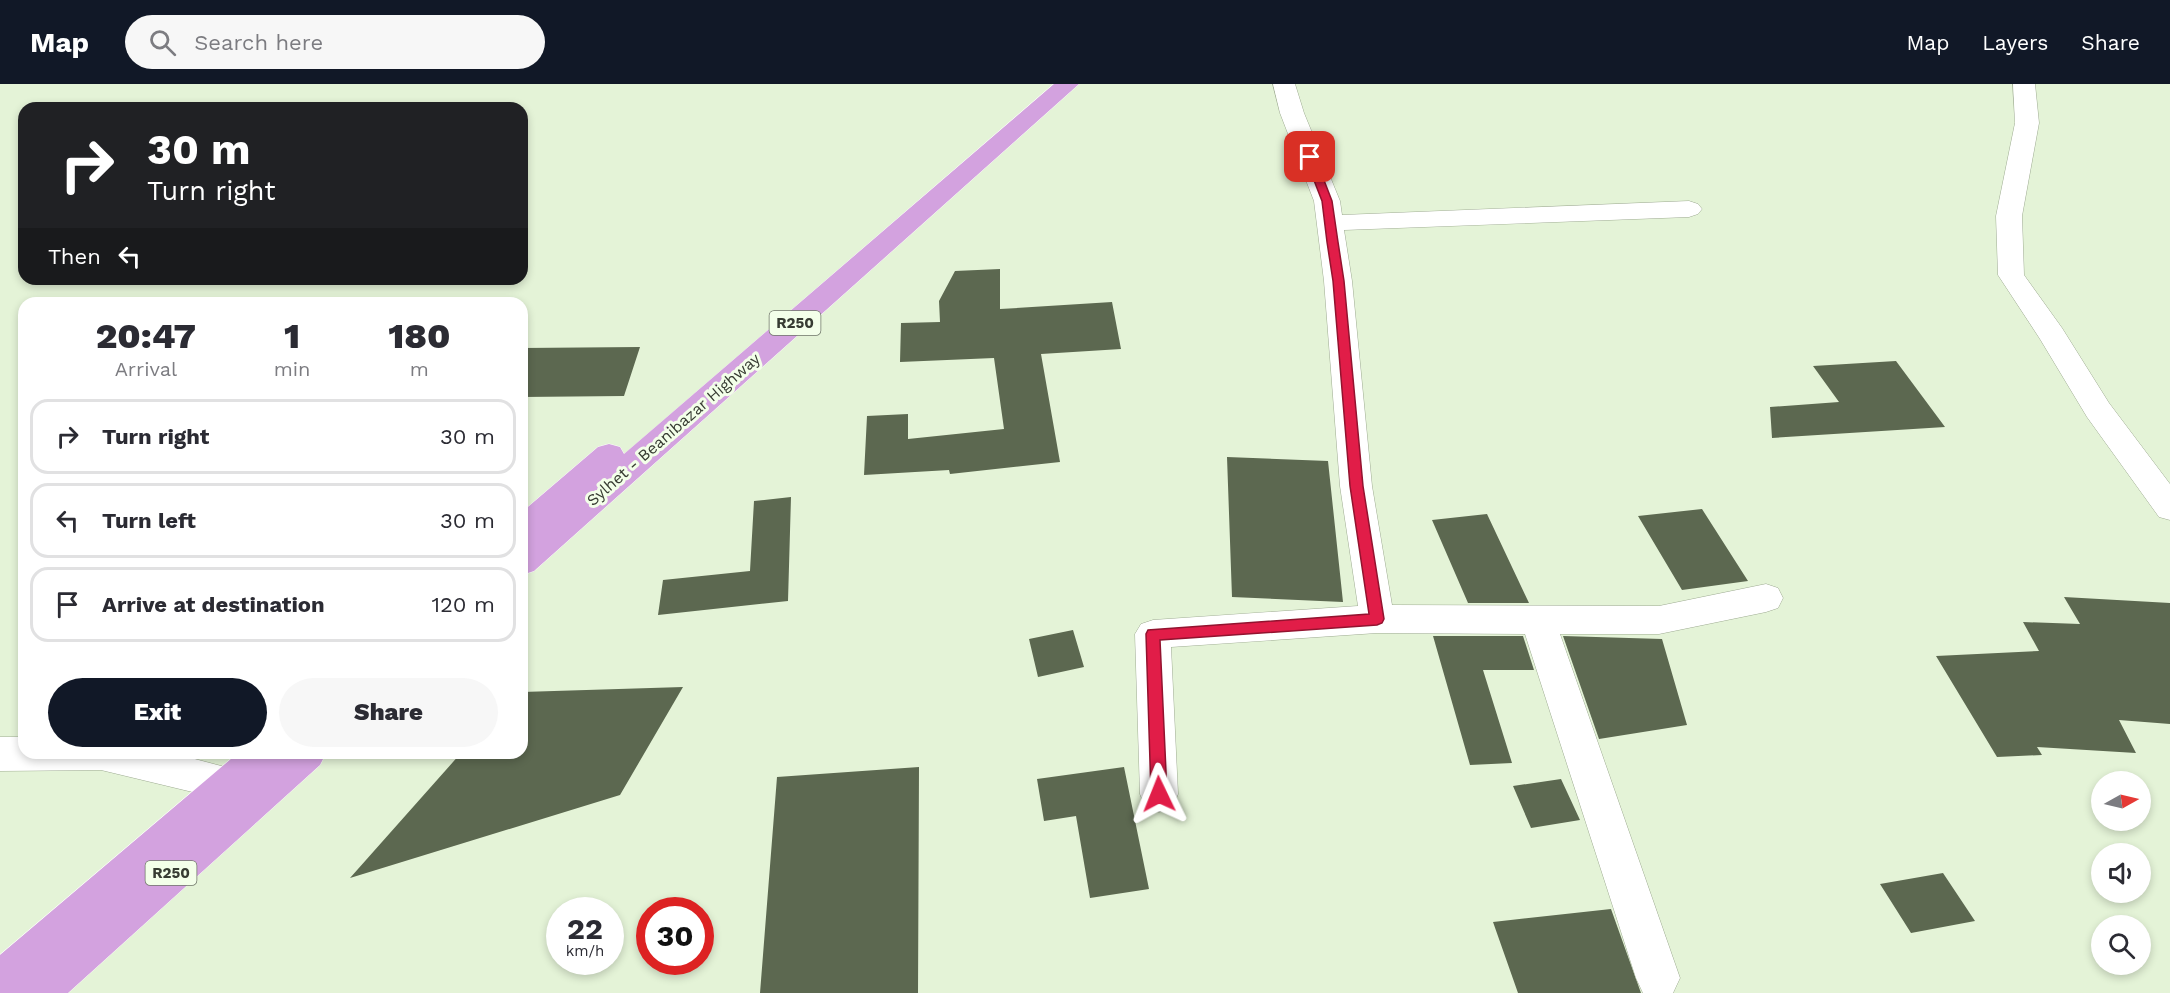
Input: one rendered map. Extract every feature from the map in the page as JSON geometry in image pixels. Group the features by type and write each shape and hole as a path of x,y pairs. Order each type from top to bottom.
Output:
{"main road":[{"name":"Sylhet - Beanibazar Highway","path":"528,526 1044,84"},
{"name":"Sylhet - Beanibazar Highway","path":"528,557 1068,84"},
{"name":"R250","path":"0,983 259,759"},
{"name":"R250","path":"36,993 300,759"}],"street":[{"path":"1284,84 1292,113 1327,201 1338,281 1356,486 1377,619"},
{"path":"2024,84 2027,123 2009,216 2011,275 2052,335 2098,410 2170,508"},
{"path":"1330,223 1689,209"},
{"path":"1159,794 1153,634 1377,619 1659,620 1766,598"},
{"path":"1538,620 1658,978"},
{"path":"0,754 18,754"},
{"path":"126,759 230,784"}],"building":[{"path":"1000,269 1000,309 1112,302 1121,349 1041,354 1060,462 950,474 949,470 864,475 867,416 908,414 908,439 1004,429 994,358 900,362 901,323 940,322 939,301 955,271"},
{"path":"640,347 624,396 528,397 528,348"},
{"path":"1896,361 1945,427 1772,438 1770,407 1839,402 1813,366"},
{"path":"1227,457 1328,461 1343,602 1232,597"},
{"path":"791,497 788,601 658,615 663,580 750,571 754,501"},
{"path":"1702,509 1748,581 1682,590 1638,516"},
{"path":"1487,514 1529,603 1468,603 1432,520"},
{"path":"2064,597 2170,603 2170,724 2119,720 2136,753 2037,747 2042,755 1997,757 1936,656 2039,651 2023,622 2080,624"},
{"path":"1073,630 1084,667 1038,677 1029,639"},
{"path":"1433,636 1523,636 1534,670 1483,670 1512,763 1470,765"},
{"path":"1563,636 1662,639 1687,725 1599,739"},
{"path":"683,687 620,795 350,878 456,759 528,759 528,692"},
{"path":"919,767 918,993 760,993 777,777"},
{"path":"1124,767 1149,889 1090,898 1076,816 1044,821 1037,779"},
{"path":"1561,779 1580,820 1531,828 1513,786"},
{"path":"1943,873 1975,921 1911,933 1880,884"},
{"path":"1611,909 1641,993 1518,993 1493,922"}],"route":[{"path":"1159,794 1153,634 1377,619 1356,486 1333,242 1327,201 1310,157"}]}
